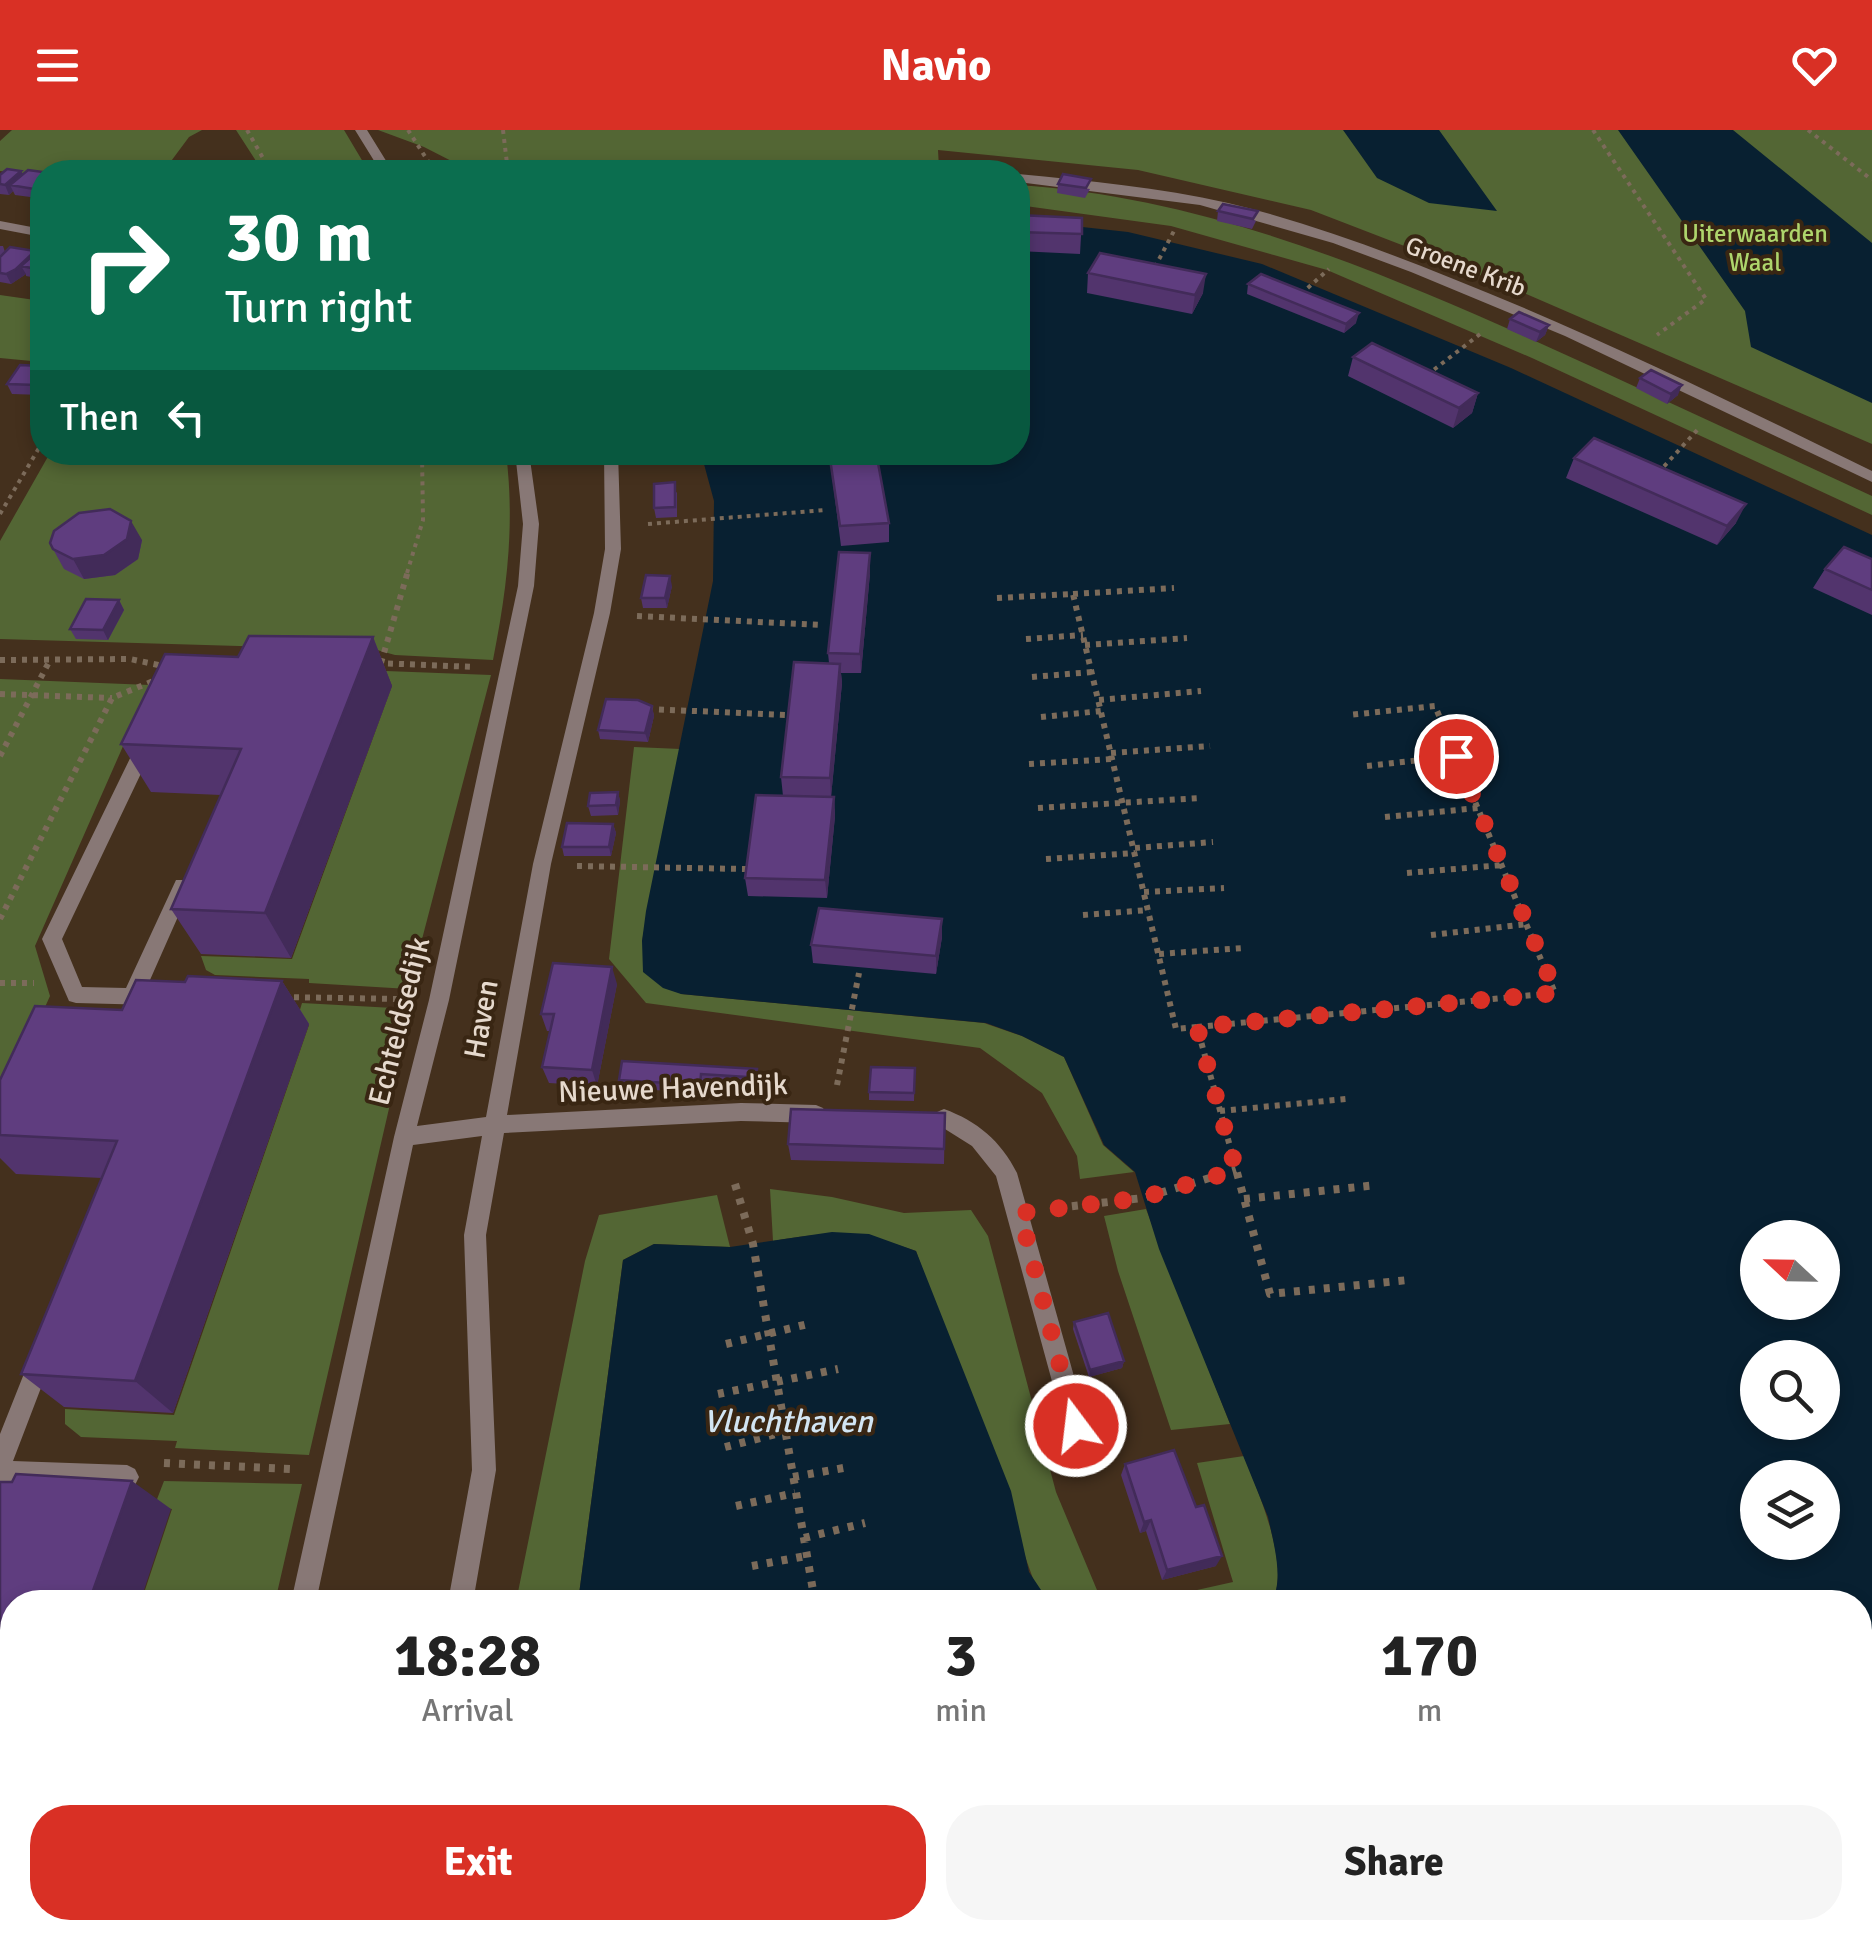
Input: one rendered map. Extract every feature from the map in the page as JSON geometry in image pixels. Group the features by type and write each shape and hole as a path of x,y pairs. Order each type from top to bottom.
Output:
{"street":[{"path":"360,130 379,160"},
{"name":"Groene Krib","path":"1030,180 1255,214 1515,308 1872,477"},
{"path":"0,225 30,231"},
{"name":"Echteldsedijk","path":"305,1590 404,1137 440,1000 526,586 530,524 523,465"},
{"name":"Haven","path":"463,1590 484,1470 475,1235 542,864 602,614 613,549 612,465"},
{"path":"160,715 52,940 72,1004 132,996 167,998"},
{"path":"132,996 191,866"},
{"name":"Nieuwe Havendijk","path":"404,1137 495,1125 741,1112 832,1114"},
{"path":"935,1118 965,1125 990,1147 1006,1173 1086,1462"},
{"path":"0,1464 51,1335"},
{"path":"0,1472 127,1477"}],"path":[{"path":"247,130 265,160"},
{"path":"408,130 427,160"},
{"path":"503,130 507,160"},
{"path":"1593,130 1706,299 1625,359"},
{"path":"1808,130 1872,180"},
{"path":"1154,270 1189,201"},
{"path":"1422,379 1515,308"},
{"path":"1649,483 1722,404"},
{"path":"0,514 30,463"},
{"path":"381,663 423,520 422,465"},
{"path":"689,519 826,510"},
{"path":"996,598 1174,588"},
{"path":"1073,594 1176,1029 1556,993 1435,706 1349,715"},
{"path":"675,618 821,626"},
{"path":"1026,638 1084,635"},
{"path":"1085,644 1187,638"},
{"path":"0,660 130,660 182,669 112,698 0,694"},
{"path":"0,756 50,660"},
{"path":"370,663 482,668"},
{"path":"1032,677 1092,672"},
{"path":"1099,700 1201,691"},
{"path":"0,919 112,698"},
{"path":"659,710 787,716"},
{"path":"1041,717 1101,711"},
{"path":"1029,764 1210,746"},
{"path":"1366,766 1456,756"},
{"path":"1038,808 1200,798"},
{"path":"1385,817 1478,808"},
{"path":"1046,859 1213,842"},
{"path":"542,864 746,869"},
{"path":"1407,873 1502,865"},
{"path":"1144,892 1224,888"},
{"path":"1084,915 1148,910"},
{"path":"1430,934 1528,924"},
{"path":"1159,954 1243,948"},
{"path":"832,1114 858,973"},
{"path":"272,1001 289,994 406,1000"},
{"path":"1197,1027 1270,1294 1408,1280"},
{"path":"1220,1111 1346,1099"},
{"path":"1020,1213 1142,1198 1236,1170"},
{"path":"735,1184 753,1244 813,1590"},
{"path":"1244,1199 1377,1185"},
{"path":"726,1344 808,1324"},
{"path":"718,1394 838,1369"},
{"path":"725,1448 846,1416"},
{"path":"192,1464 292,1470"},
{"path":"794,1477 850,1467"},
{"path":"736,1506 795,1493"},
{"path":"804,1538 865,1523"},
{"path":"752,1566 806,1556"}],"green space":[{"path":"12,130 202,130 189,137 172,160 30,160 30,175 0,171 0,141"},
{"path":"236,130 344,130 362,160 255,160"},
{"name":"Uiterwaarden Waal","path":"378,130 1872,130 1872,444 1503,284 1311,210 1138,170 938,150 939,160 449,160"},
{"path":"1030,186 1086,192 1217,220 1282,239 1409,286 1872,496 1872,515 1532,358 1327,270 1171,226 1030,207"},
{"path":"0,295 30,299 30,361 0,358"},
{"path":"43,465 507,465 508,557 493,660 395,655 377,650 0,639 0,541"},
{"path":"386,671 491,675 409,989 215,975 206,970 201,956 292,959 392,686"},
{"path":"0,679 150,685 35,946 50,996 0,1107"},
{"path":"634,747 681,749 642,941 681,994 984,1023 1022,1036 1064,1057 1103,1145 1134,1172 1080,1179 1077,1156 1042,1093 980,1048 646,1003 609,959"},
{"path":"302,1003 412,1009 309,1455 175,1448 177,1441 81,1437 65,1424 65,1409 174,1415 309,1025 296,1023"},
{"path":"770,1189 832,1197 904,1213 971,1210 988,1236 1056,1492 1097,1590 1036,1587 916,1251 845,1234 773,1241"},
{"path":"717,1195 730,1247 654,1244 623,1260 580,1590 518,1590 585,1261 599,1215"},
{"path":"1146,1209 1230,1424 1171,1430 1118,1271 1104,1216"},
{"path":"1244,1456 1271,1529 1278,1570 1276,1590 1197,1590 1233,1582 1197,1463"},
{"path":"164,1481 302,1484 278,1590 145,1590 172,1509 154,1507"}],"water":[{"path":"1343,130 1439,130 1497,211 1429,203 1377,178"},
{"path":"1618,130 1733,130 1872,243 1872,403 1751,347 1745,311"},
{"path":"1030,221 1128,232 1262,264 1511,368 1872,535 1872,1590 1276,1590 1278,1572 1268,1517 1159,1249 1135,1172 1104,1145 1064,1057 986,1023 681,994 663,988 643,972 646,911 713,581 714,501 704,465 1030,465"},
{"name":"Vluchthaven","path":"832,1232 869,1234 916,1251 1011,1491 1029,1572 1041,1590 580,1590 623,1260 654,1244 730,1247"}],"building":[{"path":"7,169 21,171 5,185 0,184 0,175"},
{"path":"28,170 30,170 30,188 10,185"},
{"path":"1063,174 1091,179 1086,188 1058,184"},
{"path":"1223,204 1258,211 1253,219 1218,211"},
{"path":"1030,216 1082,218 1082,234 1030,232"},
{"path":"10,247 30,250 30,256 6,274 0,273 0,257"},
{"path":"1100,253 1206,274 1195,295 1088,273"},
{"path":"1261,274 1359,313 1346,324 1248,284"},
{"path":"1519,312 1549,325 1540,332 1510,319"},
{"path":"1372,343 1478,393 1459,408 1353,357"},
{"path":"20,365 30,365 30,385 7,384"},
{"path":"1651,370 1682,385 1671,394 1640,378"},
{"path":"1594,438 1746,504 1727,526 1574,458"},
{"path":"831,465 878,465 889,523 840,526"},
{"path":"675,482 675,507 654,508 654,484"},
{"path":"110,509 131,521 127,539 104,555 73,559 53,549 50,543 54,531 79,513"},
{"path":"1844,547 1872,559 1872,590 1825,569"},
{"path":"839,552 870,553 860,654 828,653"},
{"path":"646,575 670,576 665,598 641,598"},
{"path":"86,599 119,600 103,630 70,629"},
{"path":"249,636 373,637 265,913 171,909 241,749 121,744 165,654 238,657"},
{"path":"794,662 840,664 830,778 781,777"},
{"path":"606,699 638,700 652,706 645,733 598,730"},
{"path":"618,792 616,805 588,806 590,793"},
{"path":"756,795 834,797 825,880 745,878"},
{"path":"567,823 613,824 609,847 562,847"},
{"path":"819,908 942,919 936,956 811,945"},
{"path":"553,963 612,967 592,1070 542,1067 554,1014 541,1014"},
{"path":"188,976 282,981 135,1381 21,1374 117,1141 0,1135 0,1080 35,1006 122,1010 136,980 185,982"},
{"path":"622,1061 757,1069 754,1087 744,1086 746,1077 701,1074 700,1085 619,1080"},
{"path":"871,1067 915,1068 914,1093 869,1092"},
{"path":"791,1109 945,1113 944,1149 788,1144"},
{"path":"1108,1313 1124,1361 1090,1370 1074,1322"},
{"path":"1174,1450 1196,1507 1204,1505 1222,1556 1167,1570 1151,1520 1144,1522 1125,1464"},
{"path":"16,1474 132,1481 93,1590 0,1590 0,1482 12,1482"}],"route":[{"path":"1076,1426 1020,1213 1142,1198 1236,1170 1197,1027 1556,993 1456,756"}]}
